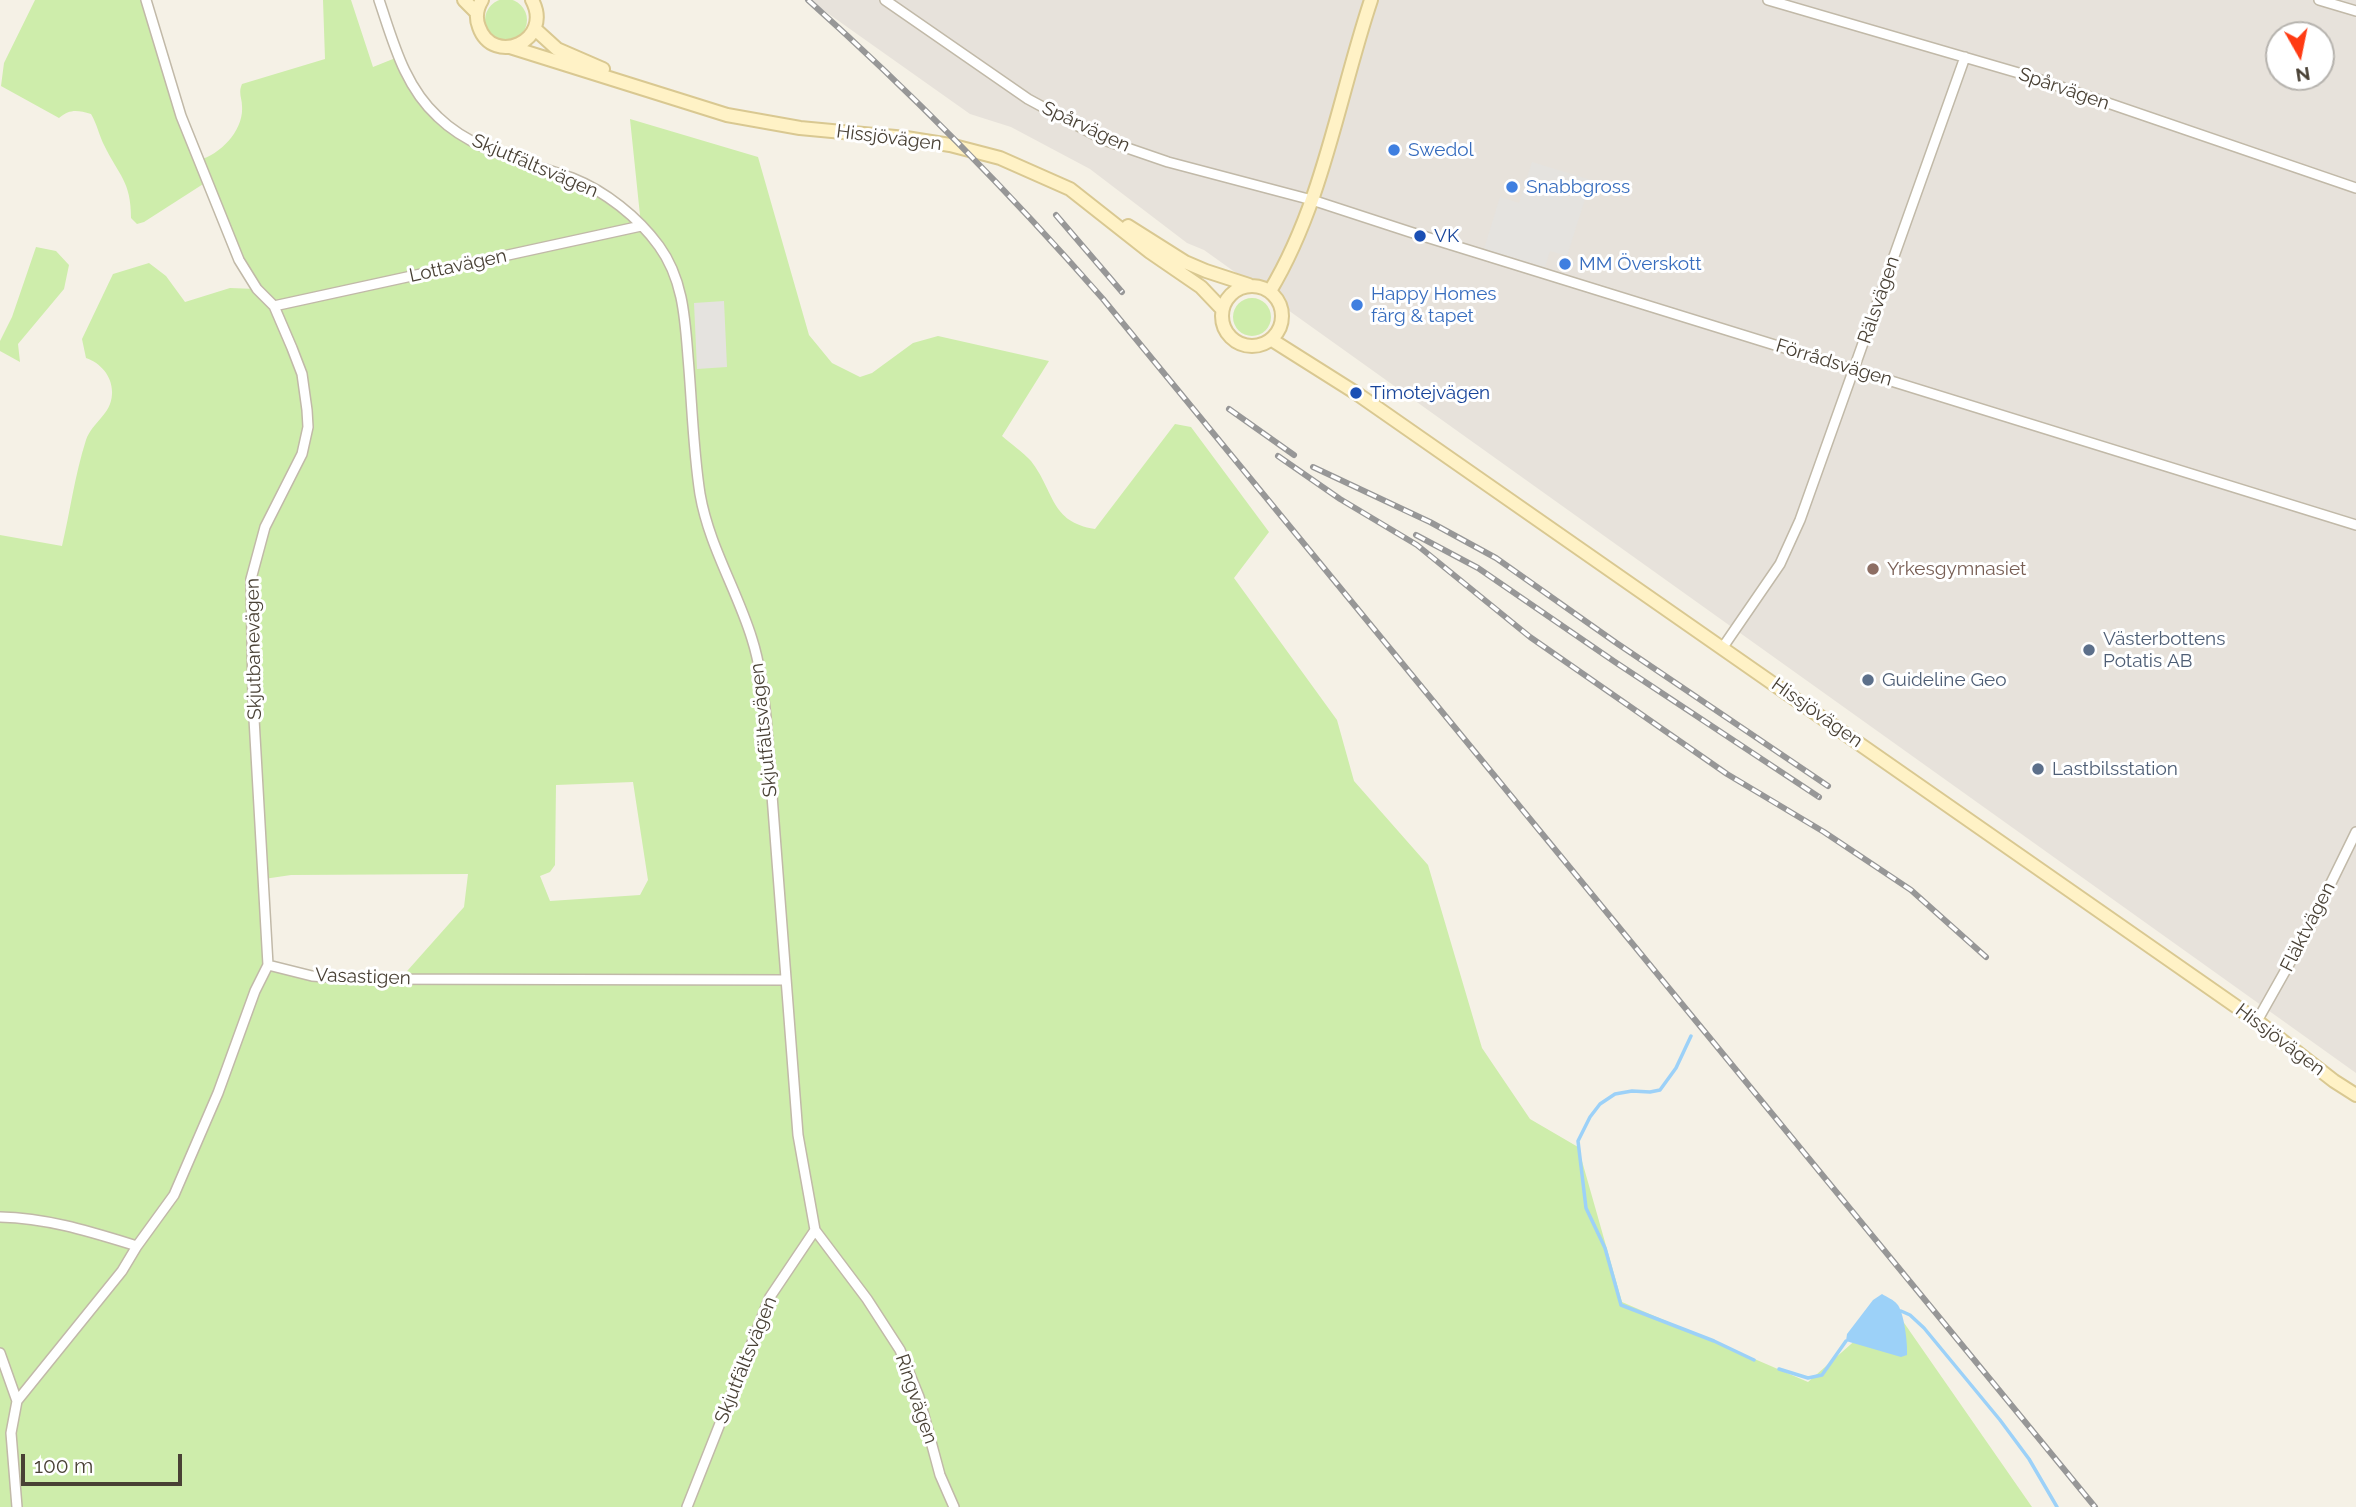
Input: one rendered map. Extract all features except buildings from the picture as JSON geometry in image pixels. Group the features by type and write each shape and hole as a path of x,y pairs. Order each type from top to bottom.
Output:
{"main road":[{"path":"464,0 477,13 482,0"},
{"path":"1270,291 1280,275 1312,200 1371,0"},
{"path":"510,47 522,43 534,29 537,18 535,2"},
{"name":"Hissjövägen","path":"477,13 480,31 497,46 510,47 727,115 765,123 906,138 950,145 1000,158 1070,189 1150,252 1201,287 1221,308"},
{"name":"Hissjövägen","path":"534,29 557,49 664,96"},
{"name":"Hissjövägen","path":"1103,213 1154,240 1185,262 1250,285"},
{"path":"1250,285 1270,291 1280,305 1283,317 1272,340 1254,346 1237,343 1223,327 1221,308 1235,290 1250,285"},
{"name":"Hissjövägen","path":"1272,340 1356,393 1723,647 2258,1021 2334,1081 2356,1094"}],"street":[{"name":"Skjutbanevägen","path":"146,0 181,116 239,260 257,289 274,306 302,374 308,427 295,469 265,527 251,579 258,810 268,965"},
{"name":"Skjutfältsvägen","path":"379,0 395,49 407,75 436,116 458,134 499,153 574,179 601,193 629,213 659,246 674,274 684,306 701,495 706,522 751,638 758,664 766,717 798,1136 815,1230 770,1297 687,1507"},
{"name":"Spårvägen","path":"886,0 1028,99 1084,131 1168,162 1312,200"},
{"name":"Spårvägen","path":"1768,0 2029,76 2356,188"},
{"path":"2319,0 2356,12"},
{"name":"Rälsvägen","path":"1723,647 1780,565 1800,520 1965,57"},
{"name":"Förrådsvägen","path":"1312,200 2356,525"},
{"name":"Lottavägen","path":"274,306 642,226"},
{"name":"Fläktvägen","path":"2258,1021 2306,934 2356,832"},
{"path":"17,1507 11,1433 17,1401 122,1271 136,1246 174,1195 218,1093 255,991 268,965"},
{"name":"Vasastigen","path":"268,965 312,976 355,979 786,980"},
{"path":"0,1217 26,1218 70,1226 136,1246"},
{"name":"Ringvägen","path":"815,1230 867,1299 900,1350 919,1397 940,1475 954,1507"},
{"path":"0,1353 17,1401"}],"shaded area":[{"path":"809,0 2356,0 2356,1073 1204,250 1187,243 1090,169 1011,127 970,114"},
{"path":"1532,162 1591,180 1567,256 1550,251 1545,267 1484,249 1500,197 1519,203"},
{"path":"724,301 727,367 697,369 694,303"}],"green space":[{"path":"506,-1 521,5 527,20 521,35 506,41 491,35 485,20 491,5"},
{"path":"35,0 146,0 199,160 223,147 235,132 242,115 242,84 325,59 323,0 351,0 373,67 398,57 412,85 458,134 574,179 641,225 630,119 758,157 809,335 832,363 860,377 872,373 913,343 938,336 1049,361 1002,436 1031,461 1055,504 1069,520 1095,529 1175,424 1191,427 1269,532 1234,578 1337,720 1354,781 1428,865 1482,1048 1530,1119 1578,1147 1622,1302 1808,1382 1893,1307 2032,1507 0,1507 0,535 62,546 86,440 111,401 112,388 108,376 97,363 86,358 82,339 113,274 149,263 166,276 185,302 230,288 256,289 239,260 211,179 137,224 131,218 129,195 123,179 91,114 74,111 59,118 1,86 4,63","holes":["633,782 648,880 640,895 550,901 540,876 550,872 555,865 556,785","468,874 464,907 400,979 312,976 269,965 264,879 291,875"]},
{"path":"36,247 56,251 69,265 64,289 18,344 20,362 0,351 0,341 12,317"},
{"path":"1252,298 1266,303 1271,317 1266,331 1252,336 1238,331 1233,317 1238,303"}],"water":[{"path":"1882,1294 1894,1301 1902,1314 1907,1355 1901,1357 1846,1341 1847,1334 1873,1300"}],"waterway":[{"path":"1691,1036 1676,1068 1660,1090 1615,1094 1600,1104 1590,1117 1578,1141 1586,1208 1605,1248 1621,1305 1714,1341 1754,1360"},
{"path":"1901,1311 1910,1315 1924,1328 2000,1420 2029,1459 2057,1507"},
{"path":"1779,1369 1808,1378 1822,1375 1846,1341"}],"railway":[{"path":"808,0 960,145 1103,299 2095,1507"},
{"path":"1056,215 1122,292"},
{"path":"1229,409 1294,455"},
{"path":"1278,456 1340,499 1417,545 1530,637 1727,774 1824,832 1911,890 1986,957"},
{"path":"1313,467 1430,522 1496,558 1828,786"},
{"path":"1416,535 1478,568 1819,797"}],"place":[{"name":"Swedol","path":"1394,150"},
{"name":"Snabbgross","path":"1512,187"},
{"name":"VK","path":"1420,236"},
{"name":"MM Överskott","path":"1565,264"},
{"name":"Happy Homes färg & tapet","path":"1357,305"},
{"name":"Timotejvägen","path":"1356,393"},
{"name":"Yrkesgymnasiet","path":"1873,569"},
{"name":"Västerbottens Potatis AB","path":"2089,650"},
{"name":"Guideline Geo","path":"1868,680"},
{"name":"Lastbilsstation","path":"2038,769"}]}
